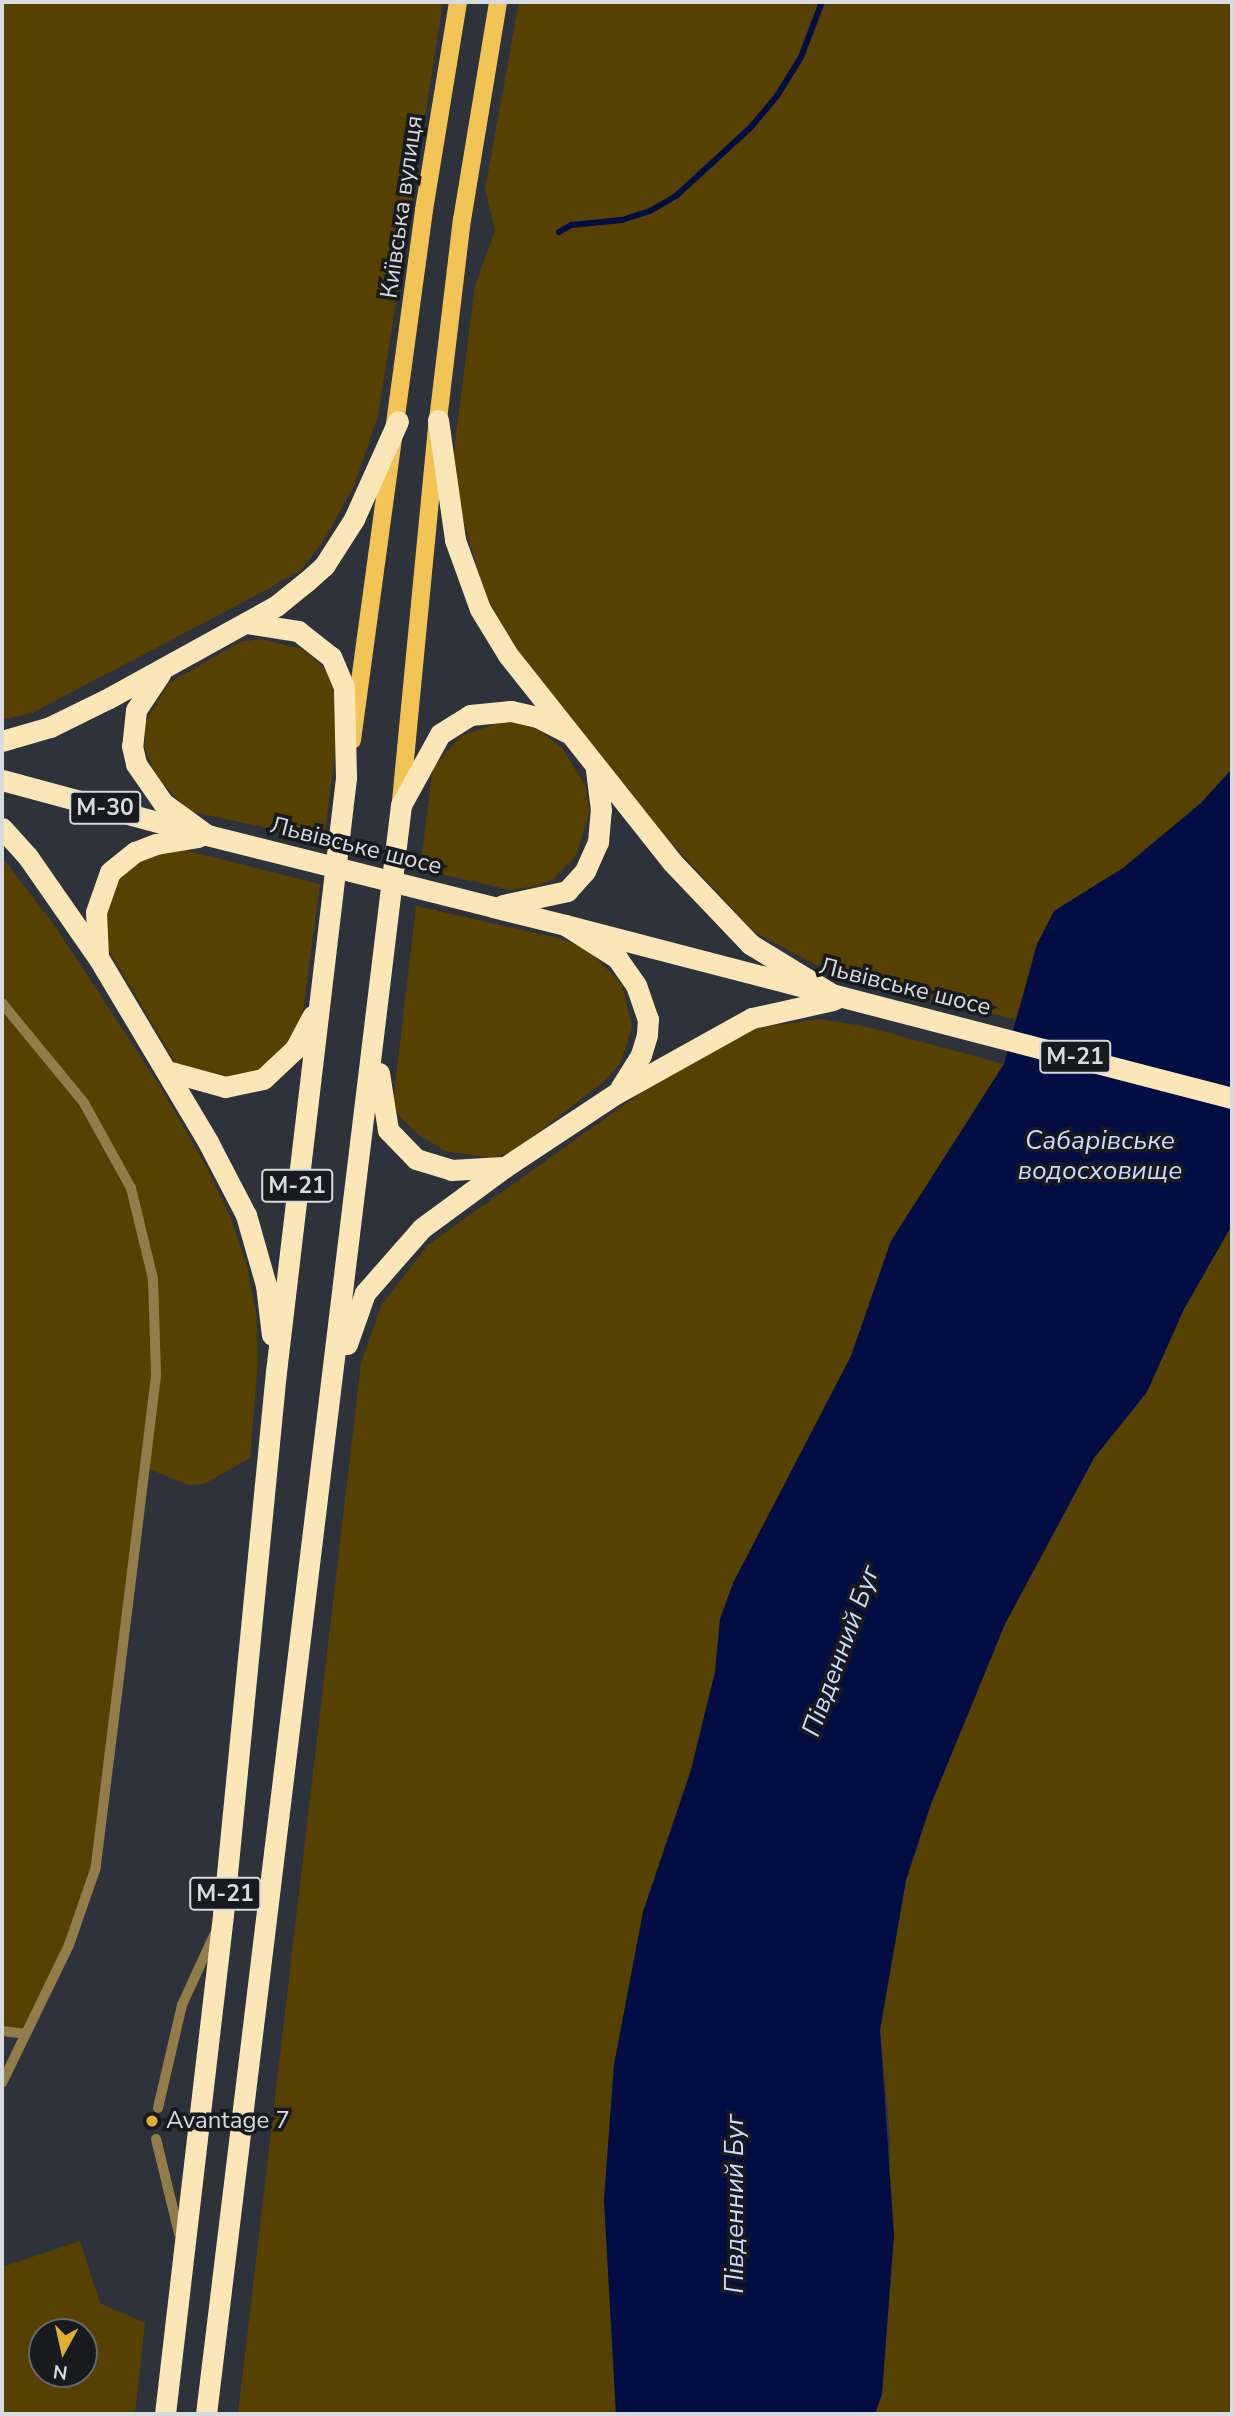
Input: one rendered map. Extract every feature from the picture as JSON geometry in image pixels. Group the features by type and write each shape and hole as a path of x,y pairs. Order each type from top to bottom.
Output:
{"highway":[{"path":"438,420 448,504 465,576 508,655 596,770 672,862 750,944 838,998"},
{"path":"246,623 276,606 324,566 354,519 398,421"},
{"name":"М-21","path":"165,2414 223,1915 276,1372 346,778 344,687 331,657 298,631 246,623 168,664 136,710 132,746 144,779 163,803 207,835"},
{"path":"2,741 50,727 168,664"},
{"path":"334,1379 401,805 440,734 470,715 511,711 537,717 567,732"},
{"path":"493,907 567,891 585,871 599,832 596,770"},
{"name":"М-30","path":"2,780 207,835"},
{"path":"2,828 28,857 99,959 171,1072 246,1215 266,1285 276,1372"},
{"path":"99,959 96,912 110,872 135,852 156,844 207,835"},
{"name":"Львівське шосе","path":"207,835 493,907"},
{"name":"М-21","path":"493,907 565,925"},
{"path":"565,925 617,958 644,1001 647,1035 641,1055 617,1093"},
{"name":"Львівське шосе","path":"565,925 838,998 1232,1098"},
{"name":"М-21","path":"206,2414 334,1379 365,1293 422,1228 505,1167 617,1093 752,1018 838,998"},
{"path":"171,1072 225,1087 263,1079 295,1049 319,1000"},
{"path":"375,1021 383,1116 401,1147 416,1159 451,1170 505,1167"}],"main road":[{"name":"Київська вулиця","path":"346,778 398,421 424,210 458,2"},
{"path":"401,805 438,420 462,220 498,2"}],"lane":[{"path":"2,1003 84,1103 131,1188 153,1279 156,1376 96,1867 69,1945 2,2082"},
{"path":"158,2108 182,2005 223,1915"},
{"path":"2,2031 25,2034"},
{"path":"156,2139 184,2253"}],"shaded area":[{"path":"2,2 443,2 378,416 354,486 324,540 301,570 259,594 32,713 2,720"},
{"path":"519,2 1232,2 1232,769 1201,803 1123,868 1054,911 1015,1019 847,981 754,932 652,822 522,657 489,606 459,507 454,450 475,286 495,230 485,189"},
{"path":"260,639 303,649 323,667 335,686 338,729 324,840 189,811 156,777 145,748 145,722 169,683 240,642"},
{"path":"501,722 523,723 543,733 563,749 586,787 589,814 576,856 552,880 536,886 510,890 420,869 433,767 461,736"},
{"path":"177,848 320,884 302,1019 275,1065 226,1081 176,1064 105,944 104,917 121,873 137,860"},
{"path":"2,857 55,926 161,1088 206,1166 230,1216 247,1266 256,1313 258,1361 250,1458 204,1484 188,1485 147,1468 89,1894 25,2034 2,2031"},
{"path":"416,906 562,939 587,949 622,984 632,1027 621,1062 607,1079 513,1152 492,1158 445,1151 419,1135 400,1117 393,1103"},
{"path":"820,1019 863,1026 1004,1064 891,1241 851,1356 720,1619 715,1672 691,1770 643,1912 614,2065 604,2200 616,2414 238,2414 361,1363 382,1304 429,1244 687,1060 755,1028"},
{"path":"1232,1225 1232,2414 875,2414 882,2394 886,2322 890,2138 880,2030 906,1880 931,1804 1005,1624 1094,1458 1147,1392 1184,1309"},
{"path":"80,2241 100,2303 145,2323 135,2414 2,2414 2,2267"}],"water":[{"path":"1232,769 1232,1225 1184,1309 1147,1392 1094,1458 1005,1624 931,1804 906,1880 880,2030 894,2235 882,2394 875,2414 616,2414 604,2200 614,2065 643,1912 691,1770 715,1672 720,1619 733,1583 851,1356 891,1241 1004,1064 1037,944 1054,911 1123,868 1201,803"}],"waterway":[{"path":"559,232 571,225 622,220 650,211 676,196 751,127 777,96 801,57 822,2"}],"place":[{"name":"Avantage 7","path":"152,2121"}],"water label":[{"name":"Сабарівське водосховище","path":"1100,1156"},
{"name":"Південний Буг","path":"841,1651"},
{"name":"Південний Буг","path":"735,2204"}]}
